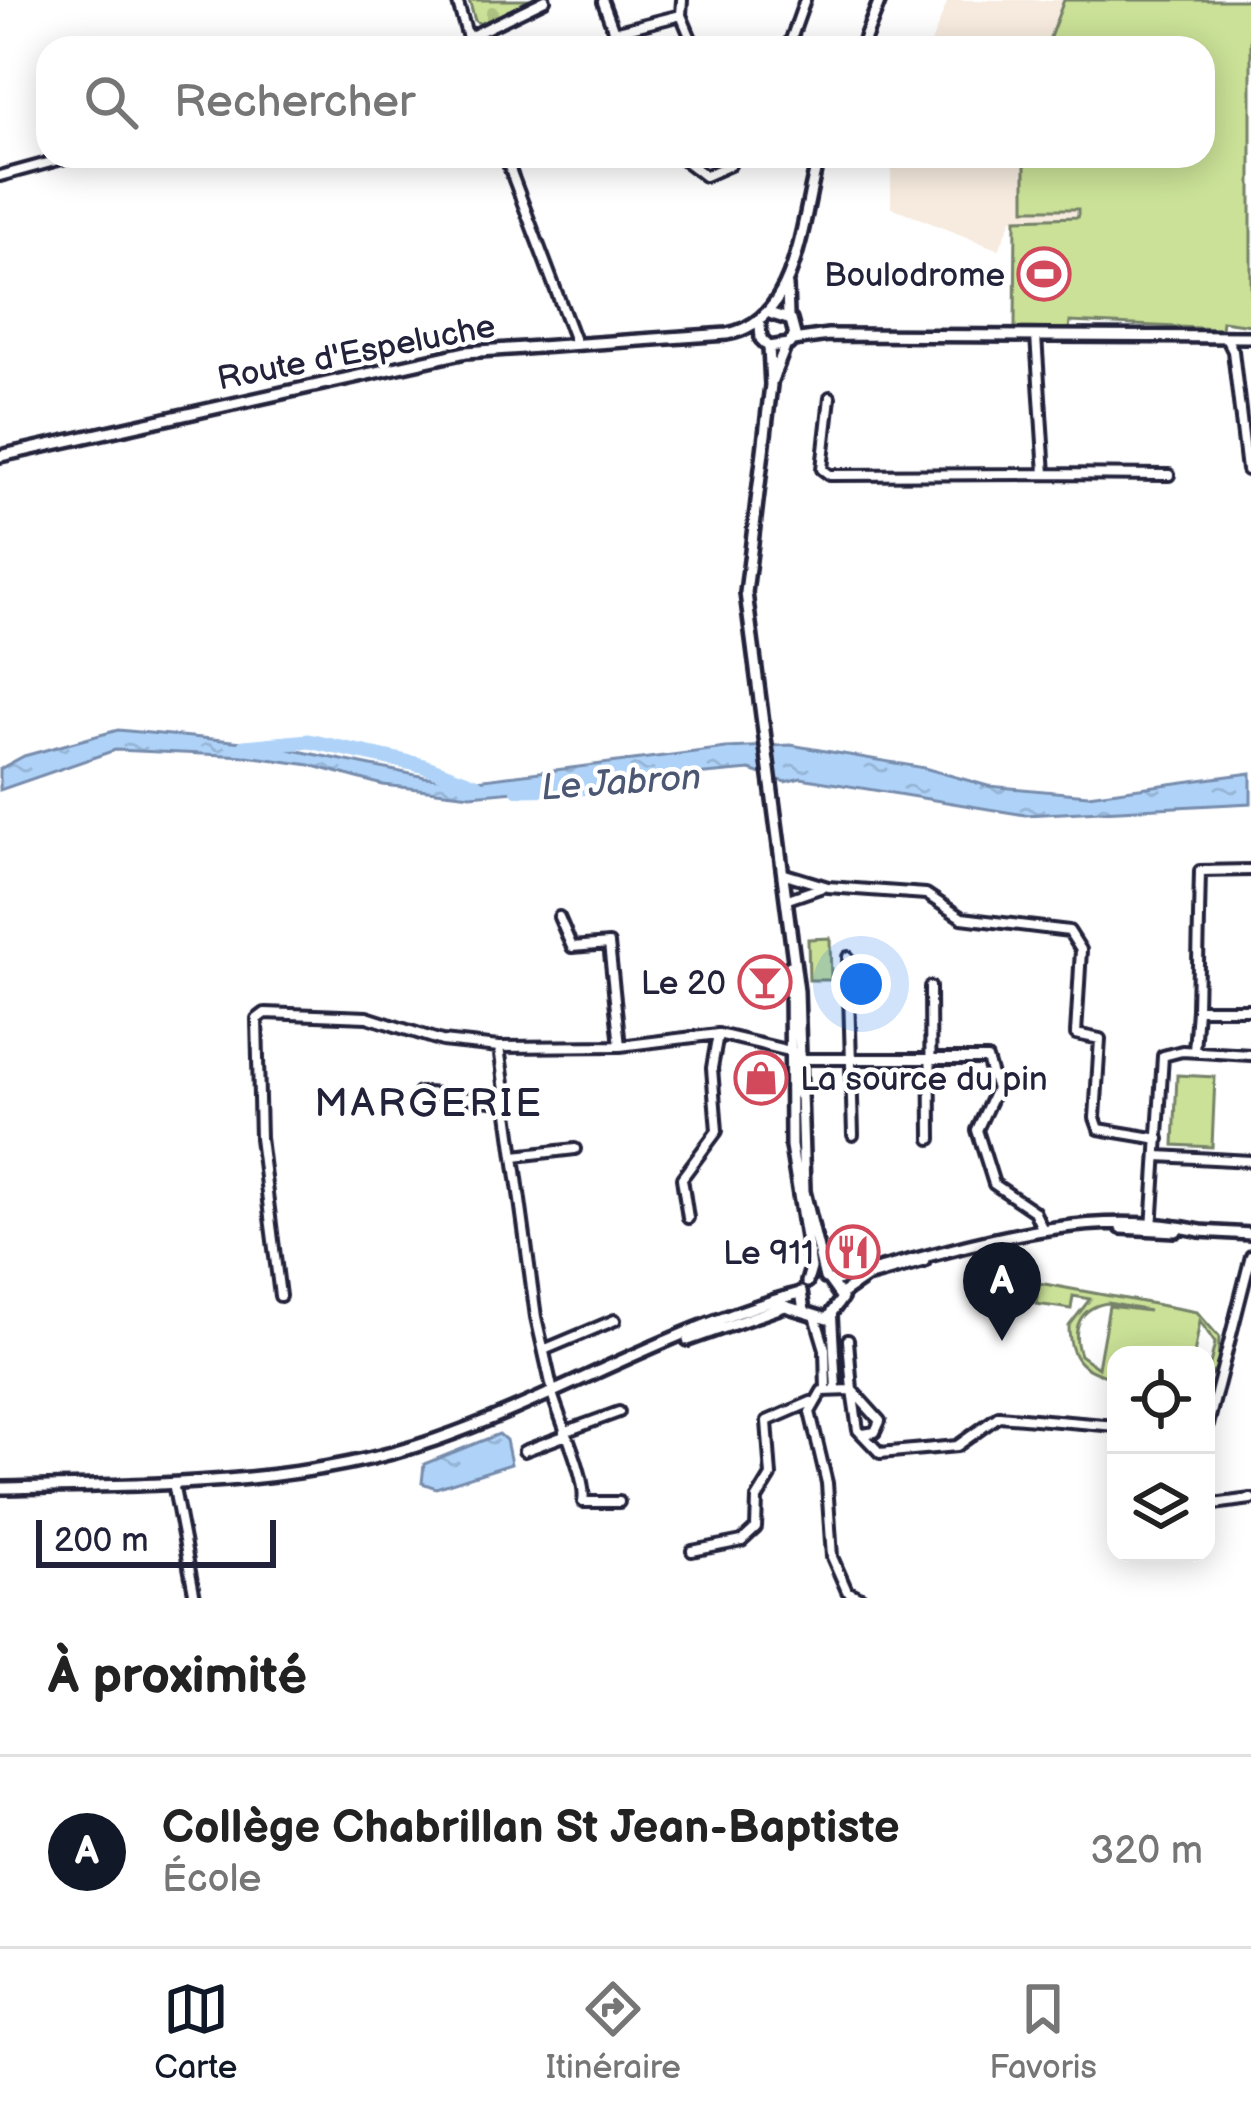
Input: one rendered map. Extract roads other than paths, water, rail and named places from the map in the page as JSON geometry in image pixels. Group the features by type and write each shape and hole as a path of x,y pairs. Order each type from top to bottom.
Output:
{"main road":[{"path":"866,36 880,0"},
{"path":"816,168 787,279 772,314 760,325 771,386 746,593 791,928 804,1191 829,1280 841,1294"},
{"path":"771,386 789,344 787,279"},
{"path":"772,314 828,335"},
{"name":"Route d'Espeluche","path":"0,457 466,352 727,334 760,325"},
{"name":"Route d'Espeluche","path":"727,334 789,344"},
{"path":"789,344 828,335 1251,337"},
{"path":"791,928 790,1146 811,1268 803,1311"},
{"path":"0,1488 260,1477 367,1459 431,1442 804,1288 884,1264 1043,1230 1086,1225 1251,1234"},
{"path":"609,1367 772,1308 803,1311 816,1319 832,1316 841,1294 866,1277 1043,1230"}],"street":[{"path":"458,0 469,36"},
{"path":"471,36 545,0"},
{"path":"682,0 681,15 690,36"},
{"path":"792,36 806,0"},
{"path":"603,2 616,36"},
{"path":"614,32 681,15"},
{"path":"0,176 36,166"},
{"path":"510,168 575,341"},
{"path":"695,168 705,176 723,168"},
{"path":"1036,336 1045,474"},
{"path":"1226,337 1233,351 1246,470"},
{"path":"830,397 822,469 830,476 1169,475"},
{"path":"1194,1052 1196,877 1206,869 1251,870"},
{"path":"785,874 828,887 926,894 962,918 1069,931 1081,950 1076,1034 1100,1040 1095,1118 1099,1129 1159,1139"},
{"path":"788,899 828,887"},
{"path":"559,917 572,947 609,944 620,1046"},
{"path":"848,957 853,1135"},
{"path":"930,987 932,1139"},
{"path":"1197,1009 1251,1009"},
{"path":"280,1296 260,1138 257,1019 265,1013 367,1017 442,1041 499,1047 620,1046 718,1034 794,1052 800,1097"},
{"path":"688,1218 682,1178 717,1131 712,1068 718,1034"},
{"path":"499,1047 536,1317 564,1434 586,1487 583,1502 619,1502"},
{"path":"1152,1227 1163,1056 1194,1052 1251,1055"},
{"path":"799,1059 981,1058 991,1064 996,1089 977,1130 981,1148 994,1184 1034,1211 1043,1230"},
{"path":"419,1093 455,1092 481,1105 506,1102"},
{"path":"515,1156 574,1149"},
{"path":"1158,1156 1251,1161"},
{"path":"1215,1398 1251,1256"},
{"path":"831,1389 832,1316"},
{"path":"816,1319 831,1389"},
{"path":"546,1349 615,1320"},
{"path":"848,1340 862,1434 874,1450 957,1446 999,1416 1107,1425"},
{"path":"692,1551 742,1541 757,1528 757,1499 771,1476 767,1421 831,1389 852,1390 880,1421 875,1432 862,1434"},
{"path":"812,1402 827,1484 832,1557 847,1591 860,1598"},
{"path":"524,1451 619,1412"},
{"path":"173,1483 195,1598"},
{"path":"1215,1504 1251,1499"}],"water":[{"path":"118,730 264,744 425,777 477,780 726,748 791,745 924,768 988,786 1088,795 1251,773 1251,803 1025,815 801,778 785,782 750,770 471,795 383,785 310,765 247,756 115,750 0,790 0,769 24,756"},
{"path":"499,1434 506,1440 511,1464 436,1488 422,1483 424,1464"}],"waterway":[{"name":"Le Jabron","path":"244,747 309,741 421,765 476,785"},
{"name":"Le Jabron","path":"518,789 580,788 685,774"}],"place":[{"name":"Boulodrome","path":"1044,274"},
{"name":"Le 20","path":"765,982"},
{"name":"La source du pin","path":"761,1078"},
{"name":"Le 911","path":"853,1252"},
{"name":"Collège Chabrillan St Jean-Baptiste","path":"1002,1341"}],"district":[{"name":"MARGERIE","path":"429,1102"}]}
